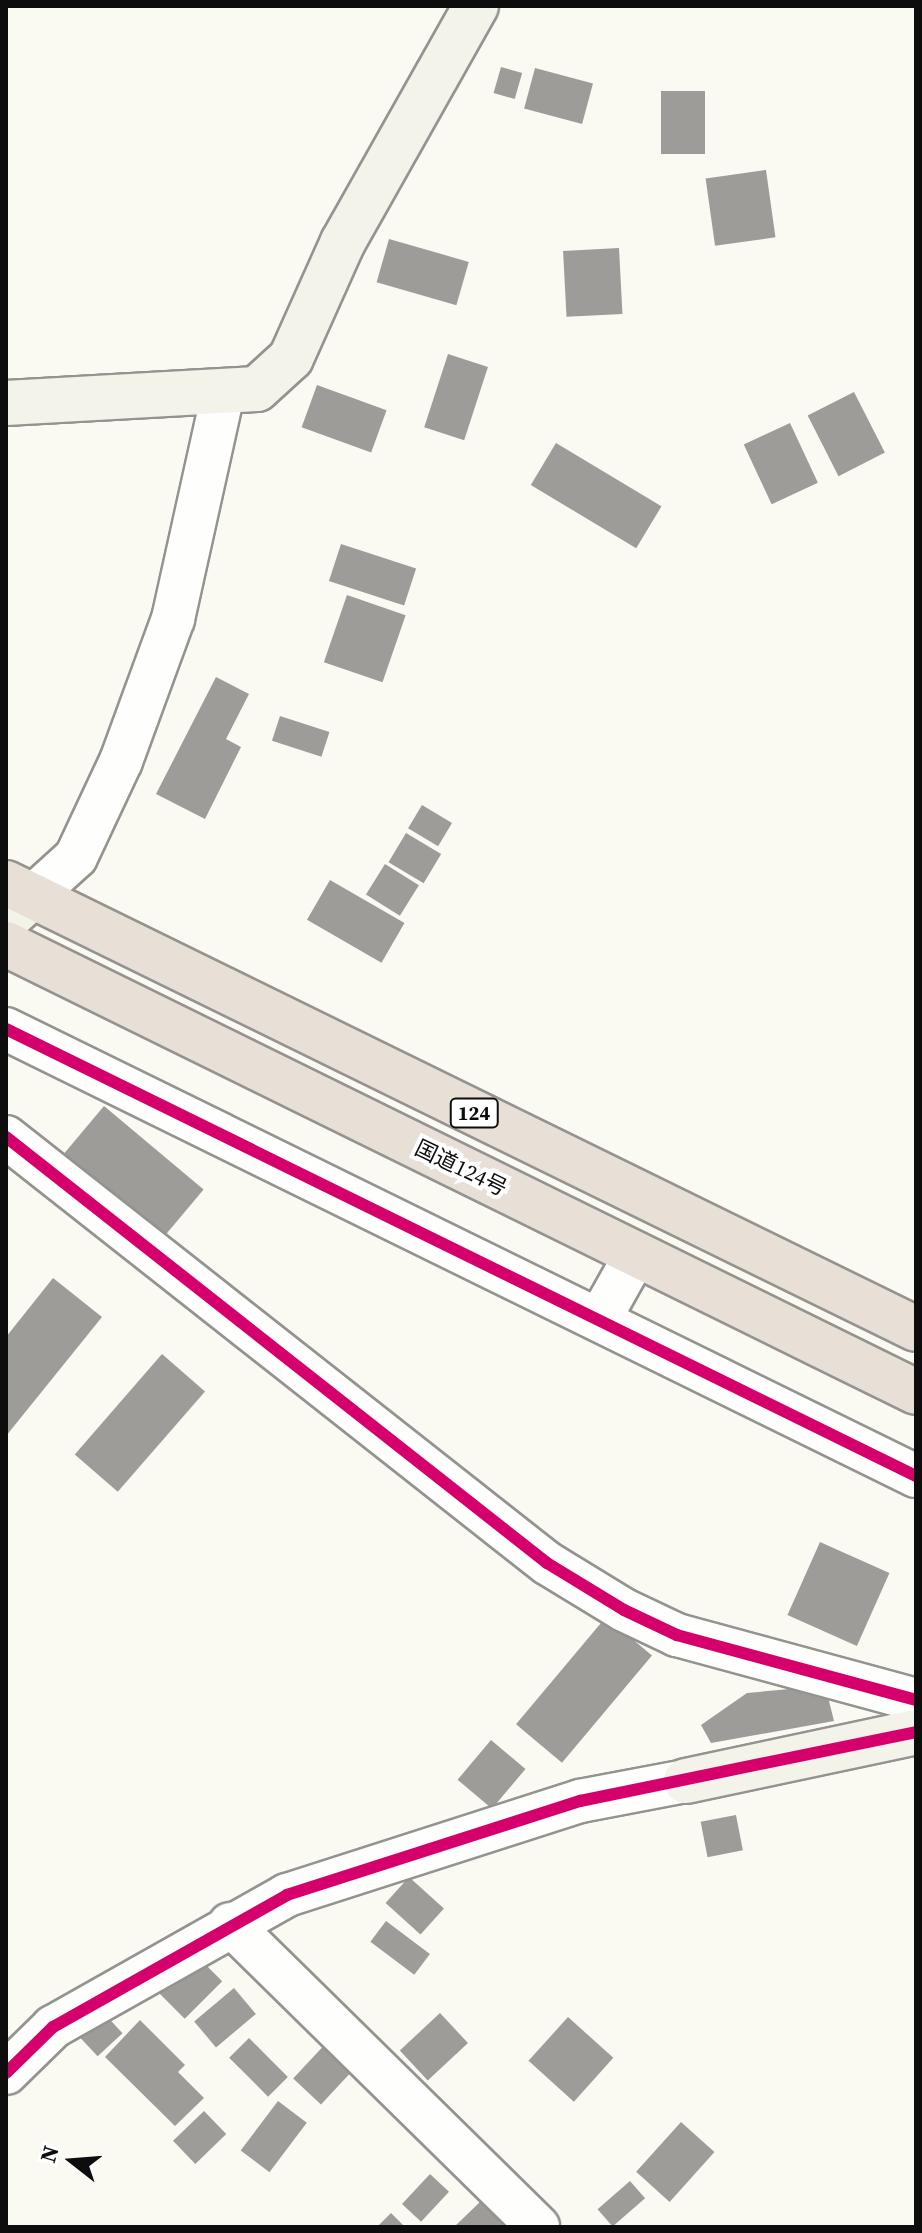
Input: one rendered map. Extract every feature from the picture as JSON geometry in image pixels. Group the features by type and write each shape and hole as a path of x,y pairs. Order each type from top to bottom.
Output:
{"highway":[{"name":"124","path":"15,900 916,1329"},
{"name":"国道124号","path":"6,944 916,1392"}],"street":[{"path":"6,403 223,394 257,389 291,358 343,242 476,6"},
{"path":"15,900 76,857 121,761 173,619 223,394"},
{"path":"6,1029 916,1476"},
{"path":"6,1137 547,1563 611,1602 677,1635 916,1700"},
{"path":"599,1320 636,1254"},
{"path":"6,2073 53,2027 230,1924 287,1895 580,1801 916,1732"},
{"path":"230,1924 538,2227"}],"building":[{"path":"501,67 522,73 515,99 494,93"},
{"path":"535,68 593,84 582,124 524,109"},
{"path":"661,91 705,91 705,154 661,154"},
{"path":"766,170 775,237 715,246 706,178"},
{"path":"389,239 469,262 456,305 377,282"},
{"path":"619,248 622,314 567,317 563,251"},
{"path":"448,354 488,367 464,440 424,427"},
{"path":"317,385 387,410 371,453 302,427"},
{"path":"854,392 885,453 839,476 808,416"},
{"path":"790,423 818,483 772,504 744,445"},
{"path":"556,443 661,506 636,548 531,485"},
{"path":"341,544 416,568 404,606 329,581"},
{"path":"347,595 406,615 383,682 324,662"},
{"path":"216,677 249,694 226,739 241,747 205,819 156,794"},
{"path":"280,716 329,732 321,757 272,741"},
{"path":"422,805 452,823 438,846 408,828"},
{"path":"406,833 441,854 424,883 388,862"},
{"path":"385,864 419,885 400,916 366,895"},
{"path":"330,880 404,923 381,963 307,920"},
{"path":"104,1106 204,1190 153,1250 53,1167"},
{"path":"53,1278 102,1317 6,1436 6,1337"},
{"path":"162,1354 205,1391 118,1492 75,1454"},
{"path":"820,1542 889,1573 857,1646 787,1615"},
{"path":"606,1617 652,1656 562,1763 516,1724"},
{"path":"790,1689 828,1697 834,1721 711,1743 701,1725 747,1693"},
{"path":"491,1740 525,1769 492,1809 458,1780"},
{"path":"736,1815 743,1850 708,1857 701,1822"},
{"path":"409,1877 444,1908 421,1934 386,1903"},
{"path":"386,1921 430,1954 414,1975 370,1942"},
{"path":"196,1955 222,1981 185,2019 159,1992"},
{"path":"234,1988 256,2014 216,2047 194,2021"},
{"path":"100,2009 123,2033 98,2056 75,2032"},
{"path":"440,2013 468,2043 428,2080 400,2051"},
{"path":"568,2017 613,2058 574,2102 529,2061"},
{"path":"140,2020 185,2065 178,2072 204,2098 175,2126 105,2057"},
{"path":"249,2038 288,2077 268,2097 229,2058"},
{"path":"330,2039 358,2065 321,2104 293,2078"},
{"path":"278,2101 307,2123 269,2172 241,2151"},
{"path":"204,2111 226,2134 195,2164 173,2141"},
{"path":"681,2122 714,2152 670,2202 636,2172"},
{"path":"430,2174 449,2192 421,2222 402,2204"},
{"path":"630,2181 645,2198 613,2227 598,2209"},
{"path":"480,2202 503,2225 454,2227"},
{"path":"391,2213 405,2227 377,2227"}],"cycle path":[{"path":"6,1029 916,1476"},
{"path":"6,1137 547,1563 624,1610 677,1635 916,1700"},
{"path":"6,2073 53,2027 287,1895 580,1801 916,1732"}]}
